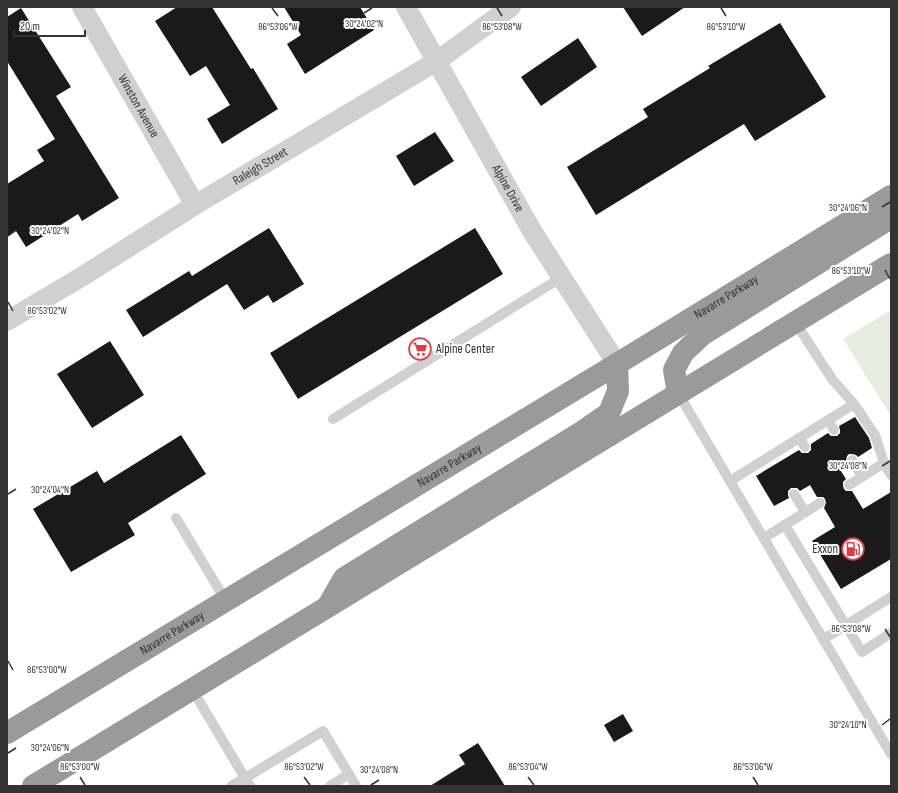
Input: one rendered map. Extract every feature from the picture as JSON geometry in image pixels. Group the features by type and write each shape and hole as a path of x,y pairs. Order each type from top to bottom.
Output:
{"highway":[{"name":"Navarre Parkway","path":"7,733 618,364 891,196"},
{"path":"678,393 674,370 683,353 702,335 891,218"},
{"path":"33,786 891,264"},
{"path":"326,608 344,578 583,431 609,413 618,391 618,364"}],"street":[{"name":"Winston Avenue","path":"82,7 195,205"},
{"name":"Alpine Drive","path":"406,7 532,231 618,364"},
{"name":"Raleigh Street","path":"7,321 83,276 195,205 437,61 511,7"}],"lane":[{"path":"333,419 562,277"},
{"path":"795,322 832,379 854,404 875,435 884,464 891,474"},
{"path":"678,393 891,754"},
{"path":"730,481 774,460 799,438 854,404"},
{"path":"828,420 834,430"},
{"path":"799,438 805,447"},
{"path":"852,460 862,477"},
{"path":"849,485 884,464"},
{"path":"794,494 805,512"},
{"path":"764,538 820,502"},
{"path":"176,518 226,601"},
{"path":"785,525 862,652 891,633"},
{"path":"824,639 891,597"},
{"path":"192,689 248,782"},
{"path":"231,786 248,782 323,731 356,786"},
{"path":"330,786 349,774"}],"shaded area":[{"path":"891,310 891,416 843,339"}],"building":[{"path":"177,7 212,7 251,69 253,68 278,109 222,144 207,119 230,105 206,66 190,76 155,21"},
{"path":"284,7 360,7 374,30 305,74 287,44 301,35"},
{"path":"623,7 685,7 642,36"},
{"path":"21,8 71,87 56,96 119,198 82,221 78,214 26,247 16,231 7,237 7,184 44,161 37,150 55,139 7,61 7,17"},
{"path":"780,23 826,97 755,141 744,124 596,215 567,167 648,117 643,109 710,68 708,66"},
{"path":"578,38 597,67 541,106 521,77"},
{"path":"435,132 454,161 414,186 396,156"},
{"path":"269,228 304,284 273,303 268,295 244,310 227,284 143,337 126,310 189,271 192,276"},
{"path":"475,228 503,274 298,399 270,353"},
{"path":"110,341 144,395 92,428 57,374"},
{"path":"855,417 869,438 872,448 858,457 852,454 847,456 847,464 839,468 846,479 843,482 843,486 846,491 852,491 863,509 891,492 891,559 841,589 812,541 835,527 824,508 826,503 825,499 823,497 817,497 810,485 800,491 797,488 791,488 788,491 789,498 774,506 756,476 799,450 802,453 808,453 811,450 811,444 828,433 831,436 837,436 840,433 839,426"},
{"path":"181,435 206,474 128,523 135,535 71,572 33,509 97,471 104,483"},
{"path":"623,714 633,731 614,742 604,725"},
{"path":"478,743 505,786 430,786 465,764 459,755"}],"place":[{"name":"Alpine Center","path":"420,349"},
{"name":"Exxon","path":"853,549"}]}
